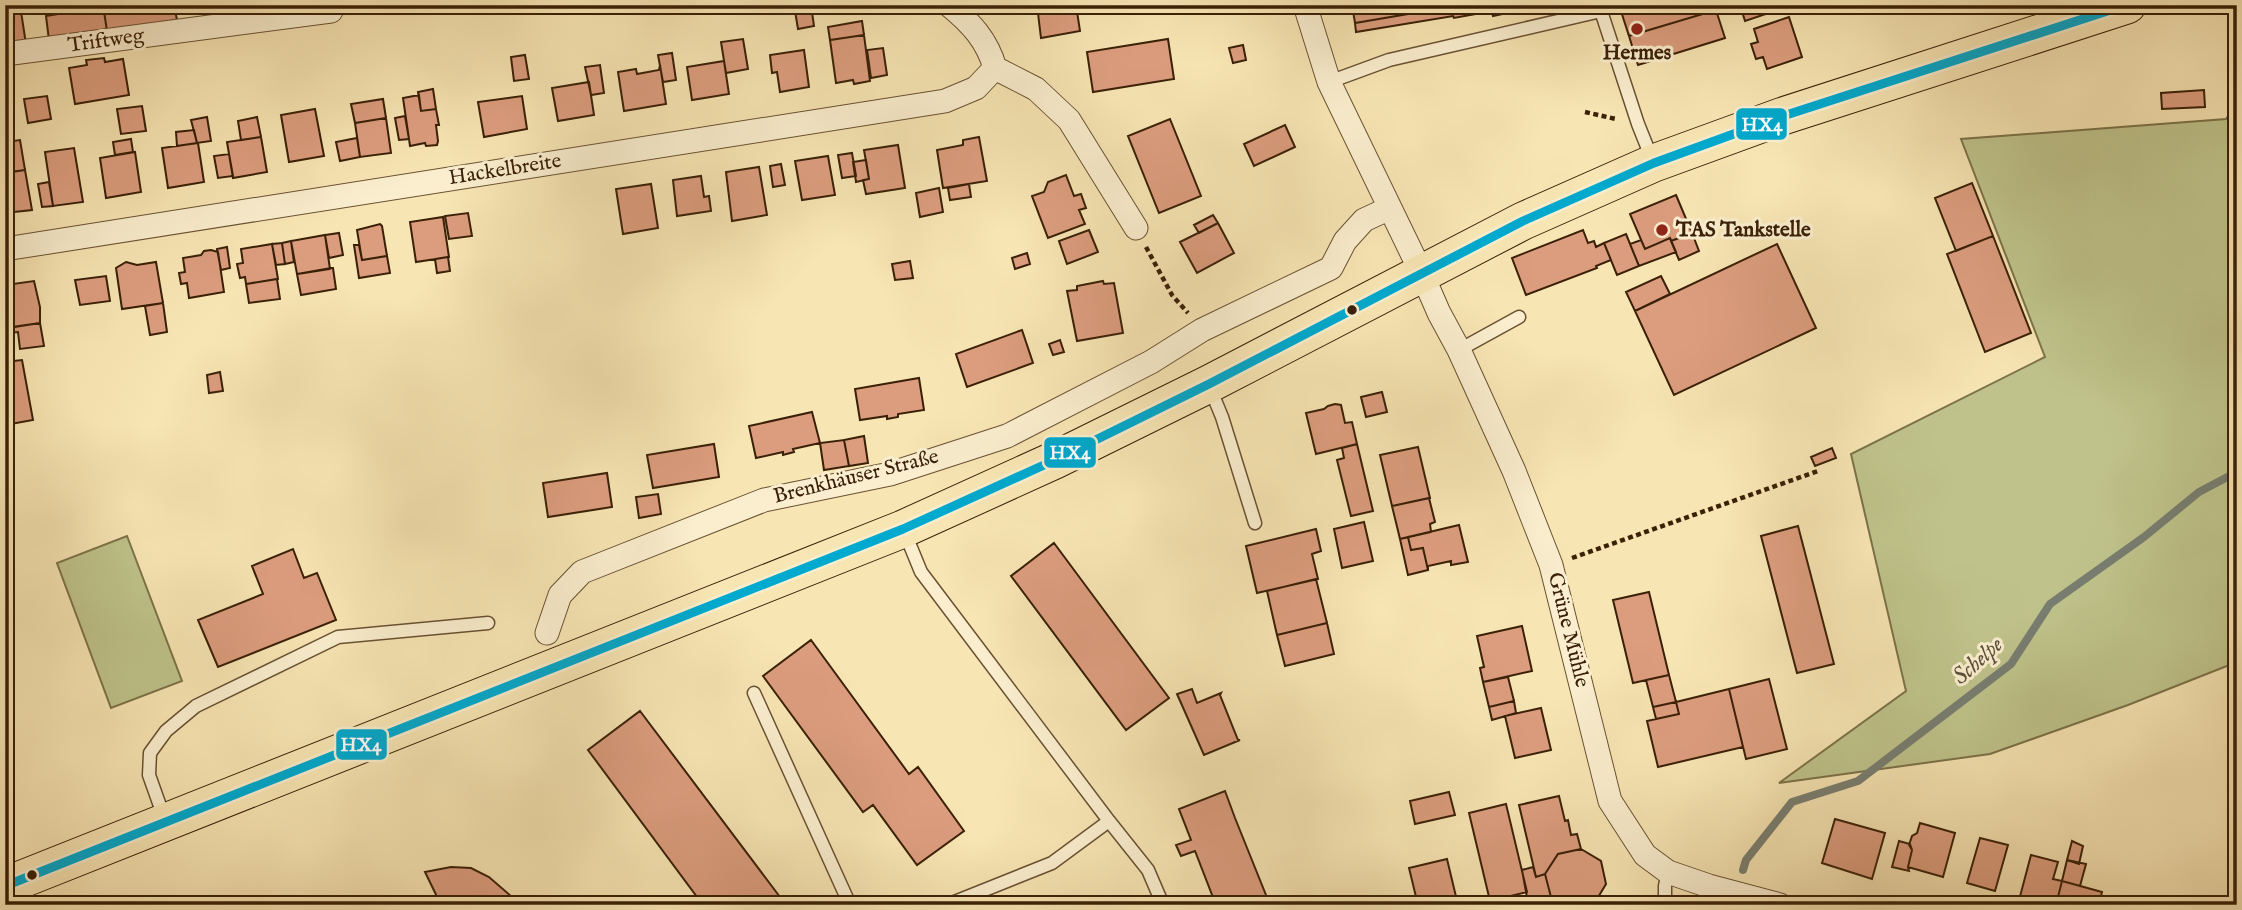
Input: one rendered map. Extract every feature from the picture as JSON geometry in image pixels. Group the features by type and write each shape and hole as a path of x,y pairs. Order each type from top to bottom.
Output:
{"main road":[{"path":"5,886 166,822 549,651 903,529 1055,460 1209,384 1522,221 1654,163 1783,116 2127,5"}],"street":[{"path":"948,5 965,19 989,48 995,68 1036,89 1069,120 1136,228"},
{"name":"Grüne Mühle","path":"1306,5 1329,82 1459,350 1514,471 1551,565 1610,801 1645,855 1668,872 1780,905"},
{"name":"Triftweg","path":"5,54 331,11"},
{"name":"Hackelbreite","path":"5,249 945,101 976,88 995,68"},
{"name":"Brenkhäuser Straße","path":"549,651 560,595 582,572 764,500 890,474 1007,436 1151,362 1202,330 1331,268 1345,241 1364,220 1390,208"}],"lane":[{"path":"1329,82 1389,60 1601,11 1638,124 1654,163"},
{"path":"1459,350 1519,317"},
{"path":"1209,384 1255,523"},
{"path":"903,529 921,572 1148,870 1163,905"},
{"path":"166,822 149,775 150,753 166,731 196,706 338,637 488,623"},
{"path":"754,693 850,905"},
{"path":"947,905 1052,863 1109,821"},
{"path":"1664,905 1668,872"}],"path":[{"path":"1585,112 1638,124"},
{"path":"1136,228 1172,295 1202,330"},
{"path":"1551,565 1818,471"}],"green space":[{"path":"2237,103 2237,662 2128,705 1990,754 1779,783 1906,691 1851,454 2045,357 1961,139 2226,119"},
{"path":"127,536 182,681 111,708 57,563"}],"building":[{"path":"5,5 20,5 26,44 5,47"},
{"path":"70,5 103,5 107,31 49,40 46,16 71,12"},
{"path":"174,5 177,20 107,31 104,11 116,9 115,6"},
{"path":"205,5 273,5 206,16"},
{"path":"794,5 811,5 814,26 798,29"},
{"path":"1037,5 1076,5 1080,31 1041,38"},
{"path":"1352,5 1461,5 1355,23"},
{"path":"1471,5 1473,13 1492,11 1356,32 1355,23"},
{"path":"1471,5 1512,5 1512,12 1493,16 1491,10 1473,13"},
{"path":"1619,5 1715,5 1716,10 1629,36"},
{"path":"1740,5 1769,5 1772,12 1745,21"},
{"path":"1716,10 1725,38 1638,65 1629,36"},
{"path":"1789,17 1802,57 1767,69 1763,57 1756,59 1751,44 1758,42 1754,29"},
{"path":"862,21 864,35 830,40 828,27"},
{"path":"864,35 870,81 836,83 830,40"},
{"path":"743,39 748,69 726,73 721,42"},
{"path":"1168,39 1174,79 1093,92 1087,52"},
{"path":"1243,45 1246,60 1233,63 1229,48"},
{"path":"883,48 887,75 871,78 867,50"},
{"path":"804,50 809,87 780,92 777,72 772,73 770,55"},
{"path":"672,53 676,80 663,82 658,55"},
{"path":"525,55 529,79 514,81 511,57"},
{"path":"104,58 105,62 123,59 129,95 75,104 69,68 87,65 86,60"},
{"path":"724,61 729,94 692,100 687,67"},
{"path":"600,65 604,93 591,95 585,67"},
{"path":"660,65 666,104 624,111 618,72 636,69 637,74 659,70"},
{"path":"589,82 594,115 558,121 552,88"},
{"path":"433,89 436,109 421,111 418,92"},
{"path":"2204,90 2205,107 2162,109 2161,93"},
{"path":"419,95 421,111 436,109 439,125 436,125 437,145 426,146 425,143 410,146 403,98"},
{"path":"47,96 51,119 28,123 24,99"},
{"path":"522,96 527,129 484,137 478,102"},
{"path":"383,99 386,118 355,123 351,104"},
{"path":"142,106 146,131 121,134 117,109"},
{"path":"315,109 324,156 289,162 281,115"},
{"path":"405,116 409,139 399,140 395,118"},
{"path":"207,117 211,141 197,143 191,120"},
{"path":"257,117 261,137 241,140 238,121"},
{"path":"386,118 391,153 360,157 355,123"},
{"path":"1170,119 1201,196 1159,213 1128,136"},
{"path":"1285,125 1295,147 1254,166 1244,144"},
{"path":"194,130 197,143 177,146 176,132"},
{"path":"261,137 267,172 233,178 227,142"},
{"path":"979,137 987,181 943,188 937,150 963,145 963,140"},
{"path":"357,138 360,157 340,161 336,142"},
{"path":"131,139 133,152 115,155 113,142"},
{"path":"20,140 25,170 10,172 5,142"},
{"path":"198,143 204,182 168,188 162,148"},
{"path":"898,145 905,188 866,194 863,180 869,179 864,150"},
{"path":"74,148 83,202 53,206 45,152"},
{"path":"135,152 141,192 106,198 100,158"},
{"path":"852,153 856,176 842,178 838,155"},
{"path":"229,154 233,176 218,178 214,156"},
{"path":"828,156 835,195 802,200 795,161"},
{"path":"866,160 869,179 856,182 853,162"},
{"path":"781,164 785,185 773,187 770,166"},
{"path":"759,167 767,215 732,221 726,172"},
{"path":"25,170 32,210 5,213 5,173"},
{"path":"1066,175 1074,196 1081,194 1086,208 1079,210 1085,224 1048,238 1032,196 1044,192 1048,182"},
{"path":"701,176 704,197 709,196 711,211 677,216 673,180"},
{"path":"49,182 53,206 42,207 38,184"},
{"path":"1972,183 1993,236 1956,251 1935,198"},
{"path":"651,184 658,228 623,234 616,189"},
{"path":"969,184 971,197 950,200 948,188"},
{"path":"939,188 943,212 920,217 916,193"},
{"path":"1676,195 1692,233 1671,241 1670,238 1645,249 1630,214"},
{"path":"468,213 472,236 449,239 445,216"},
{"path":"1213,215 1218,223 1199,233 1194,225"},
{"path":"443,217 449,257 416,262 410,222"},
{"path":"1218,223 1234,253 1197,273 1180,242"},
{"path":"380,224 387,256 362,260 357,230"},
{"path":"1089,230 1098,252 1067,264 1059,241"},
{"path":"1583,230 1588,243 1594,241 1596,247 1604,243 1611,260 1526,295 1512,258"},
{"path":"339,233 343,255 329,258 325,235"},
{"path":"1692,233 1699,251 1679,260 1671,241"},
{"path":"1626,234 1639,266 1617,275 1604,243"},
{"path":"325,235 330,269 297,274 291,241"},
{"path":"1993,236 2031,333 1985,352 1947,254"},
{"path":"1670,238 1676,252 1639,266 1630,244 1641,240 1645,249"},
{"path":"291,241 294,262 285,264 282,243"},
{"path":"282,243 285,264 276,265 272,244"},
{"path":"272,244 278,279 246,284 245,277 240,278 237,264 243,263 241,249"},
{"path":"1777,244 1816,328 1674,395 1635,311"},
{"path":"354,245 359,245 362,260 387,256 390,273 359,278"},
{"path":"227,247 230,268 221,270 217,249"},
{"path":"211,250 218,252 224,292 189,298 187,283 181,284 179,273 185,272 183,258"},
{"path":"1027,253 1030,264 1015,269 1012,258"},
{"path":"448,257 450,271 437,273 435,259"},
{"path":"910,261 913,278 895,280 892,264"},
{"path":"126,262 137,265 156,262 163,303 122,309 116,268"},
{"path":"333,268 336,289 301,295 297,274"},
{"path":"106,276 110,301 80,305 75,280"},
{"path":"1661,276 1670,294 1635,311 1626,292"},
{"path":"277,279 280,299 249,303 246,284"},
{"path":"34,281 40,307 40,323 5,328 5,285"},
{"path":"1103,281 1104,284 1114,283 1123,333 1077,341 1067,291 1077,290 1077,286"},
{"path":"163,303 167,332 150,335 145,306"},
{"path":"40,323 44,346 20,349 18,332 9,333 8,328"},
{"path":"1022,330 1033,363 967,387 956,354"},
{"path":"1060,340 1064,352 1053,355 1049,344"},
{"path":"22,360 33,420 5,425 5,362"},
{"path":"220,372 223,391 209,393 207,375"},
{"path":"919,378 924,410 898,414 898,417 887,419 887,416 860,420 855,389"},
{"path":"1382,392 1387,412 1366,417 1361,397"},
{"path":"1335,404 1341,405 1345,423 1352,422 1357,444 1316,454 1306,413"},
{"path":"812,412 820,443 793,449 794,452 783,455 783,452 756,458 749,426"},
{"path":"864,436 868,463 849,466 844,440"},
{"path":"844,440 849,466 824,470 820,443"},
{"path":"714,444 719,477 653,488 647,455"},
{"path":"1357,444 1373,511 1351,516 1337,460 1344,458 1342,448"},
{"path":"1418,447 1430,498 1392,506 1380,455"},
{"path":"1832,448 1836,458 1815,466 1811,457"},
{"path":"607,473 612,507 548,517 543,483"},
{"path":"658,494 661,514 639,518 636,497"},
{"path":"1429,498 1435,522 1430,524 1431,532 1400,539 1392,506"},
{"path":"1364,522 1373,561 1342,568 1334,529"},
{"path":"1459,525 1468,562 1451,565 1451,561 1428,566 1428,570 1423,548 1411,550 1408,537"},
{"path":"1798,526 1834,664 1797,673 1761,536"},
{"path":"1316,529 1321,551 1312,554 1318,579 1257,593 1246,546"},
{"path":"1408,537 1411,550 1423,548 1428,570 1408,575 1400,539"},
{"path":"1054,543 1169,698 1126,730 1011,576"},
{"path":"293,549 304,578 317,573 336,620 218,667 198,620 263,594 252,566"},
{"path":"1316,579 1327,623 1277,635 1267,591"},
{"path":"1649,592 1669,675 1633,683 1613,600"},
{"path":"1327,623 1334,654 1285,666 1277,635"},
{"path":"1522,626 1532,671 1483,682 1480,668 1484,667 1477,636"},
{"path":"811,640 909,774 918,767 964,831 917,865 873,805 863,812 763,676"},
{"path":"1669,675 1676,702 1653,707 1646,680"},
{"path":"1508,677 1514,701 1489,707 1483,682"},
{"path":"1769,679 1787,749 1746,759 1729,689"},
{"path":"1192,689 1197,703 1221,693 1240,740 1204,755 1177,694"},
{"path":"1729,689 1743,747 1658,767 1647,721 1679,714 1676,702"},
{"path":"1514,701 1516,713 1492,720 1489,707"},
{"path":"1676,702 1679,714 1656,719 1653,707"},
{"path":"1541,708 1551,750 1515,758 1505,716"},
{"path":"640,711 783,901 778,905 703,905 588,750"},
{"path":"1225,791 1270,905 1216,905 1195,851 1181,856 1176,845 1191,840 1179,809"},
{"path":"1449,792 1455,815 1415,824 1410,801"},
{"path":"1559,796 1565,821 1568,820 1571,835 1577,834 1581,849 1558,854 1545,874 1536,877 1519,805"},
{"path":"1506,804 1527,892 1490,901 1469,813"},
{"path":"1835,819 1885,833 1872,879 1822,863"},
{"path":"1920,823 1955,833 1943,877 1908,867 1912,850 1909,845"},
{"path":"2229,827 2237,827 2237,857 2236,843 2230,843"},
{"path":"1980,838 2008,845 1995,891 1967,883"},
{"path":"1899,841 1910,844 1912,850 1909,871 1892,867"},
{"path":"2072,841 2083,846 2079,864 2067,860"},
{"path":"1581,849 1601,861 1606,884 1594,904 1562,905 1551,897 1545,874 1558,854"},
{"path":"2031,855 2058,862 2053,879 2062,881 2056,905 2018,904"},
{"path":"1447,859 1458,905 1418,905 1409,868"},
{"path":"2067,860 2086,864 2080,886 2062,881"},
{"path":"451,867 471,868 489,877 512,897 516,905 441,905 425,872"},
{"path":"1533,867 1536,877 1545,874 1551,897 1528,903 1522,870"},
{"path":"2062,881 2102,892 2099,905 2056,905"}],"waterway":[{"name":"Schelpe","path":"1743,870 1746,860 1792,802 1858,781 2011,664 2050,604 2144,537 2199,492 2237,472"}],"transit line":[{"name":"HX4","path":"5,886 903,529 1055,460 1209,384 1523,221 1654,163 1783,116 2126,5"}],"place":[{"name":"Hermes","path":"1637,29"},
{"name":"TAS Tankstelle","path":"1662,230"}]}
